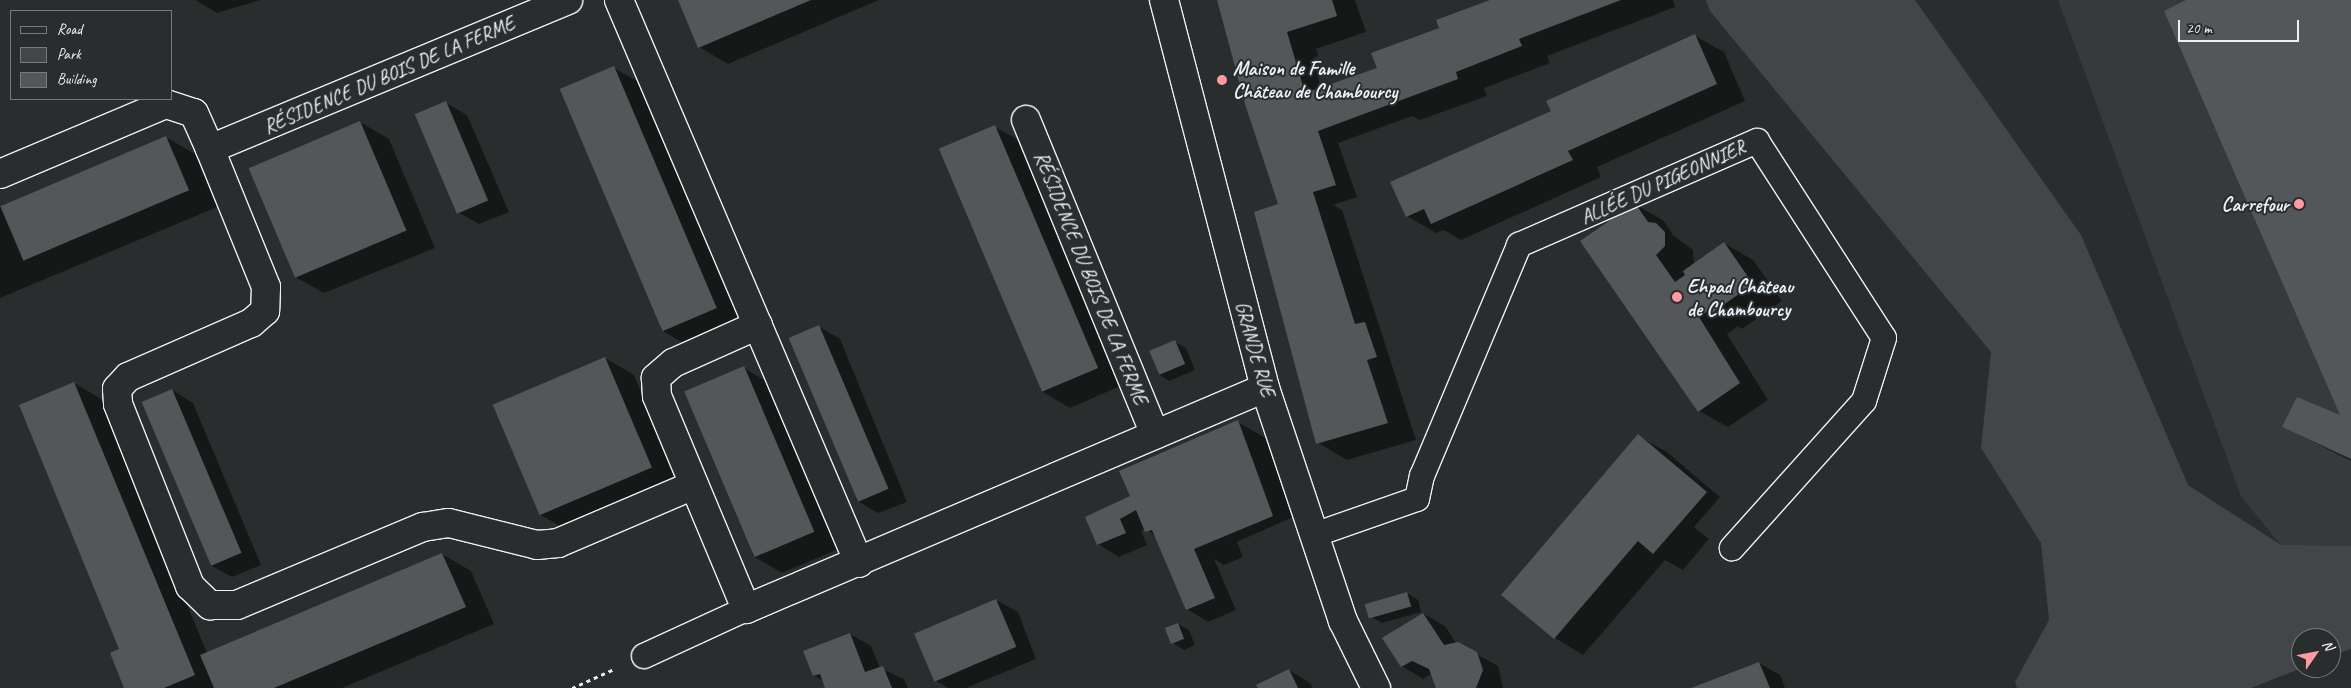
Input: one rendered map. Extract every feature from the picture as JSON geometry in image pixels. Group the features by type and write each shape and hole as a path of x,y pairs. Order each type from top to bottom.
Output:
{"street":[{"name":"RÉSIDENCE DU BOIS DE LA FERME","path":"210,149 568,0"},
{"path":"619,0 860,563"},
{"name":"GRANDE RUE","path":"1164,0 1265,388 1343,621 1376,688"},
{"path":"0,174 166,104 194,114 266,287 265,311 251,323 128,378 117,389 118,404 190,586 210,605 237,605 423,527 449,523 537,545 558,543 694,485"},
{"name":"RÉSIDENCE DU BOIS DE LA FERME","path":"1026,120 1155,435"},
{"path":"758,325 673,363 656,378 656,396 746,609 860,563 1265,388"}],"lane":[{"name":"ALLÉE DU PIGEONNIER","path":"1314,535 1417,499 1422,476 1519,245 1757,140 1884,338 1864,401 1732,548"},
{"path":"644,656 746,609"}],"path":[{"path":"572,688 644,656"}],"shaded area":[{"path":"2058,0 2351,0 2351,632 2241,496"}],"green space":[{"path":"1706,0 1915,0 2081,235 2188,485 2281,545 2351,546 2351,649 2341,652 2341,628 2291,628 2291,672 2251,688 2017,688 2015,682 2049,620 2041,543 1981,448 1991,352 1710,11"}],"building":[{"path":"678,0 811,0 698,48"},
{"path":"1217,0 1332,0 1337,16 1287,32 1305,93 1377,68 1371,53 1439,28 1436,20 1490,0 1621,0 1519,39 1522,46 1456,72 1458,79 1318,131 1336,185 1313,192 1355,324 1365,322 1377,357 1367,360 1388,423 1316,444 1254,212 1278,204 1245,104"},
{"name":"Carrefour","path":"2186,0 2351,0 2351,459 2282,427 2297,397 2340,415 2164,11"},
{"path":"1695,34 1717,84 1568,151 1573,160 1431,224 1424,209 1406,217 1390,182 1551,111 1546,101"},
{"path":"614,66 717,308 662,331 560,89"},
{"path":"446,101 488,200 457,214 415,114"},
{"path":"360,121 406,231 295,278 249,168"},
{"path":"995,125 1098,368 1042,392 939,149"},
{"path":"166,136 189,190 23,261 0,206"},
{"name":"Ehpad Château de Chambourcy","path":"1635,203 1648,222 1656,223 1665,232 1665,246 1656,255 1675,282 1685,275 1683,271 1724,242 1753,284 1712,313 1710,309 1699,317 1740,383 1698,412 1580,241"},
{"path":"819,325 889,489 858,502 789,338"},
{"path":"1175,340 1185,364 1159,375 1149,351"},
{"path":"605,357 652,467 540,515 493,405"},
{"path":"744,366 814,532 754,557 684,391"},
{"path":"74,382 195,675 164,688 124,688 110,653 119,649 19,405"},
{"path":"172,389 242,553 211,566 142,402"},
{"path":"1238,420 1273,516 1194,549 1215,598 1186,610 1152,530 1145,532 1136,510 1120,519 1126,533 1097,545 1085,517 1130,496 1119,471"},
{"path":"1638,434 1707,492 1653,554 1638,541 1554,639 1501,595"},
{"path":"442,553 466,607 274,688 214,688 200,655"},
{"path":"1407,592 1411,606 1369,619 1365,604"},
{"path":"996,599 1016,647 934,682 914,634"},
{"path":"1423,613 1444,645 1458,642 1477,652 1483,670 1476,688 1436,688 1429,669 1412,661 1401,667 1382,638"},
{"path":"1178,623 1184,639 1171,644 1165,628"},
{"path":"850,633 865,672 883,666 892,688 825,688 820,674 813,676 803,651"},
{"path":"1759,662 1770,688 1691,688"},
{"path":"1289,669 1298,688 1258,688 1256,685"}],"place":[{"name":"Maison de Famille Château de Chambourcy","path":"1222,80"},
{"name":"Carrefour","path":"2299,204"},
{"name":"Ehpad Château de Chambourcy","path":"1677,297"}]}
